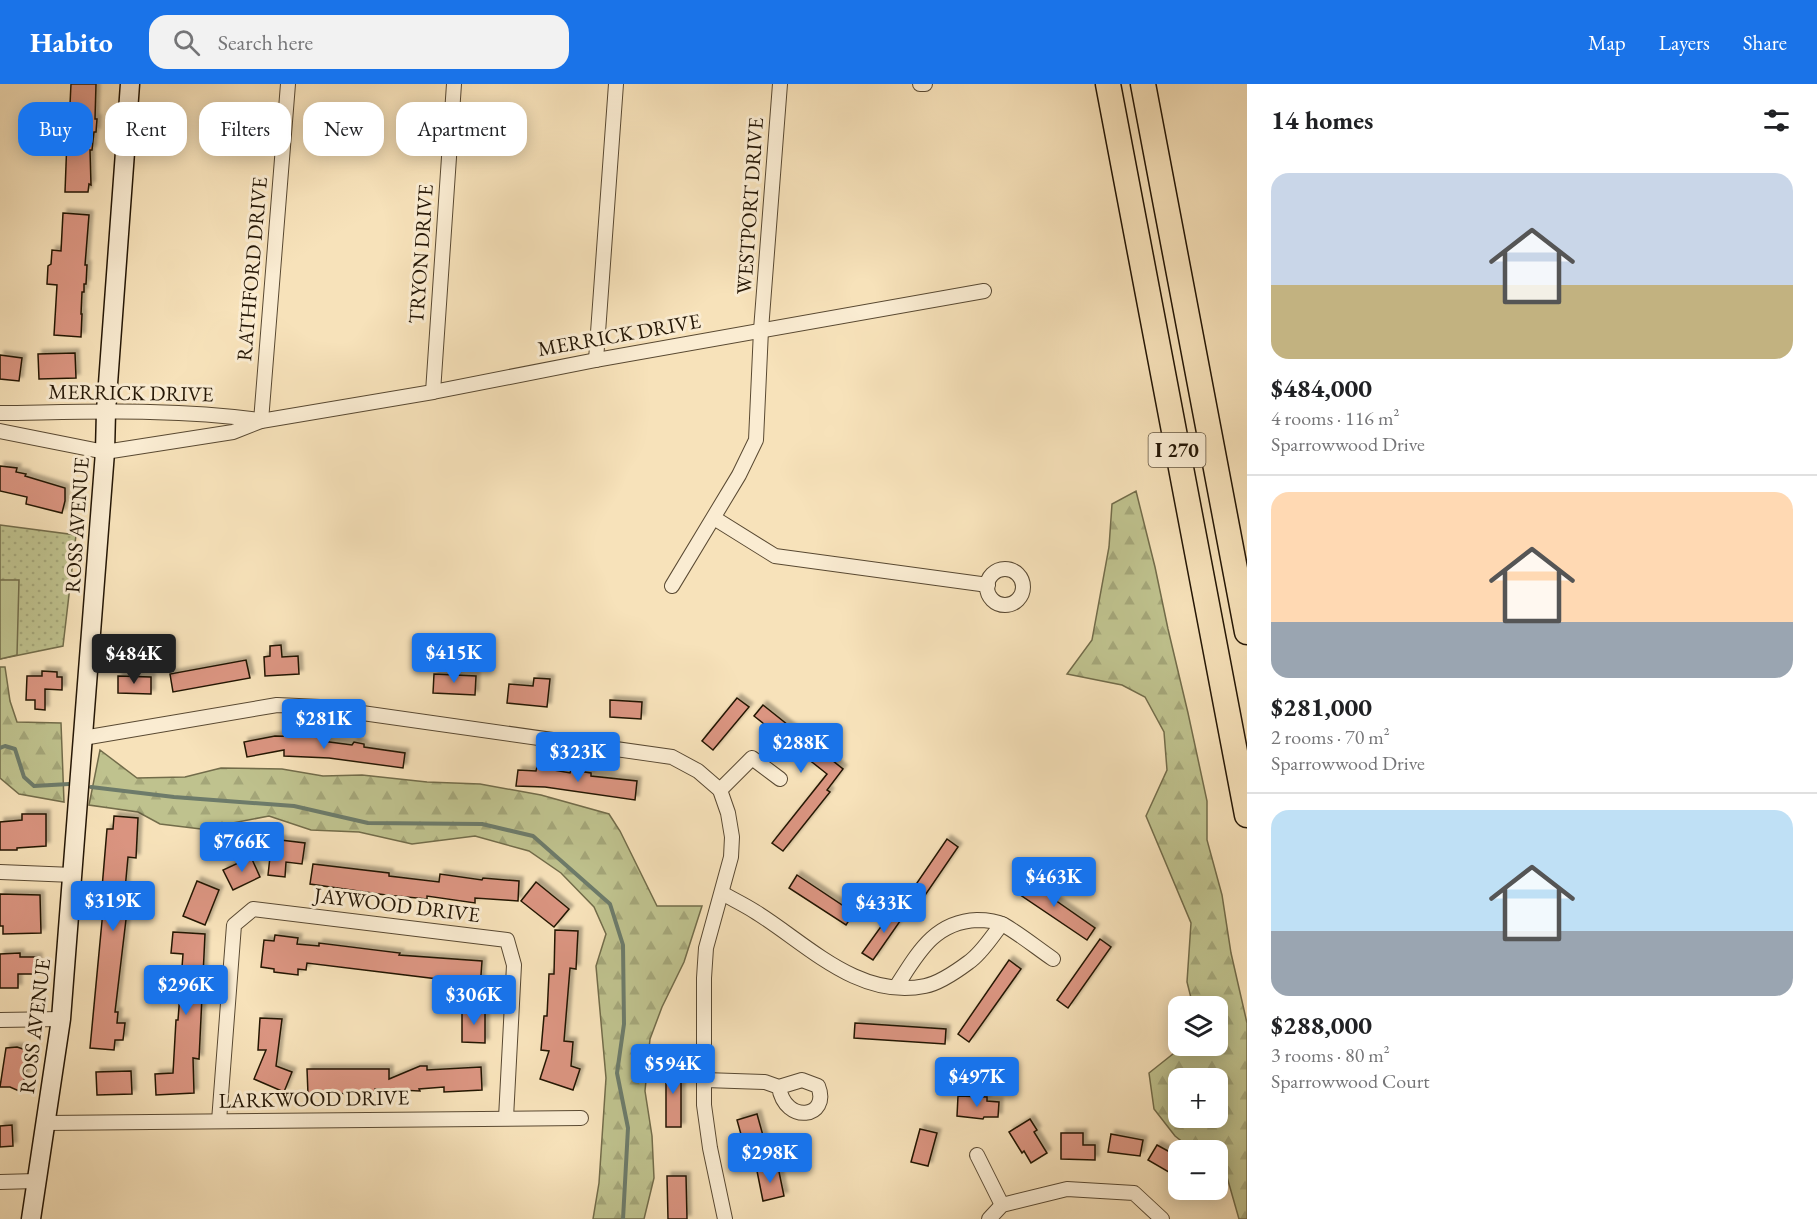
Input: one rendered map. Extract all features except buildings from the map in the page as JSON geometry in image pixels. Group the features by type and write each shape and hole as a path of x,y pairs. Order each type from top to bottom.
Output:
{"highway":[{"name":"I 270","path":"1108,84 1247,815"},
{"name":"I 270","path":"1143,84 1247,632"}],"street":[{"name":"ROSS AVENUE","path":"31,1219 62,1019 130,84"},
{"name":"RATHFORD DRIVE","path":"261,421 288,84"},
{"name":"TRYON DRIVE","path":"433,392 454,84"},
{"path":"597,360 616,84"},
{"name":"WESTPORT DRIVE","path":"714,518 756,440 761,330 780,84"},
{"path":"920,84 925,84"},
{"name":"MERRICK DRIVE","path":"0,431 105,452 234,432 261,421 433,392 597,360 984,291"},
{"name":"MERRICK DRIVE","path":"0,413 106,411 229,416 261,421"},
{"path":"672,586 714,518 775,556 988,585"},
{"path":"83,738 277,705 320,707 672,757 698,771 720,790 728,813 732,837 731,857 706,948 704,978 704,1105 710,1148 725,1219"},
{"path":"720,790 752,758 780,779"},
{"path":"0,872 73,875"},
{"path":"722,893 754,911 836,968 867,981 896,987 926,986 949,975 971,961 1002,924"},
{"name":"JAYWOOD DRIVE","path":"219,1121 234,925 253,909 507,940 514,965 506,1118"},
{"path":"896,987 920,950 934,935 951,925 968,921 985,920 1002,924 1053,959"},
{"path":"0,1020 62,1019"},
{"path":"705,1080 765,1082 779,1087"},
{"name":"LARKWOOD DRIVE","path":"46,1123 581,1118"},
{"path":"977,1155 1002,1205"},
{"path":"0,1182 36,1181"},
{"path":"989,1219 1002,1205 1066,1189 1134,1193 1162,1219"}],"green space":[{"path":"1136,491 1207,801 1207,840 1222,895 1231,953 1247,1023 1247,1219 1239,1219 1228,1180 1228,1140 1180,1140 1169,1128 1228,1128 1228,1068 1168,1068 1168,1127 1154,1109 1149,1073 1170,1056 1228,1056 1228,996 1190,996 1187,982 1191,923 1146,816 1167,770 1164,732 1145,697 1122,685 1067,674 1092,640 1109,547 1112,504"},
{"path":"0,525 76,535 63,646 0,659"},
{"path":"0,580 19,580 17,655 0,659"},
{"path":"0,667 5,667 10,701 17,722 61,723 64,802 19,794 0,778"},
{"path":"100,750 137,778 185,777 221,768 282,769 323,776 362,775 427,782 480,784 541,795 609,814 620,831 657,906 702,906 684,962 662,1007 650,1039 645,1091 652,1136 654,1178 644,1219 593,1219 599,1183 606,1078 596,966 606,934 594,907 561,873 529,851 475,836 412,844 359,832 311,830 269,816 201,829 160,824 138,812 89,805"}],"waterway":[{"path":"0,748 5,746 15,749 24,777 34,786 69,784"},
{"path":"91,787 174,797 294,806 368,823 482,824 533,836 610,904 623,945 624,1024 617,1073 628,1128 623,1219"}]}
